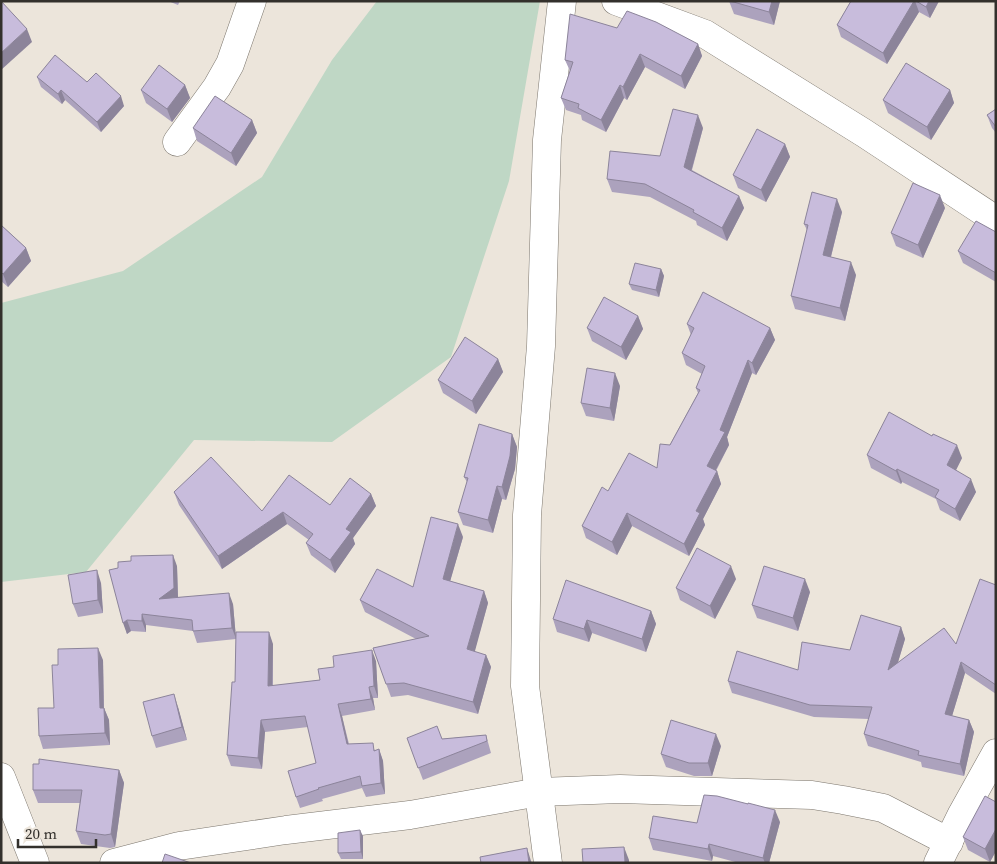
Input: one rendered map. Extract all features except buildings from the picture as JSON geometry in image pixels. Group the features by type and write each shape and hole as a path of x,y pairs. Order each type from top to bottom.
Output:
{"street":[{"path":"177,142 217,87 230,64 252,1"},
{"path":"548,863 525,686 527,515 541,346 547,140 562,1"},
{"path":"616,1 705,34 864,133 996,220"},
{"path":"114,863 179,846 294,829 410,815 539,792 620,789 812,795 883,808 944,852 962,814 996,753"},
{"path":"1,777 35,863"}],"green space":[{"path":"377,1 540,1 509,181 451,357 332,442 194,440 86,572 1,582 1,303 123,271 262,177 332,60"}]}
